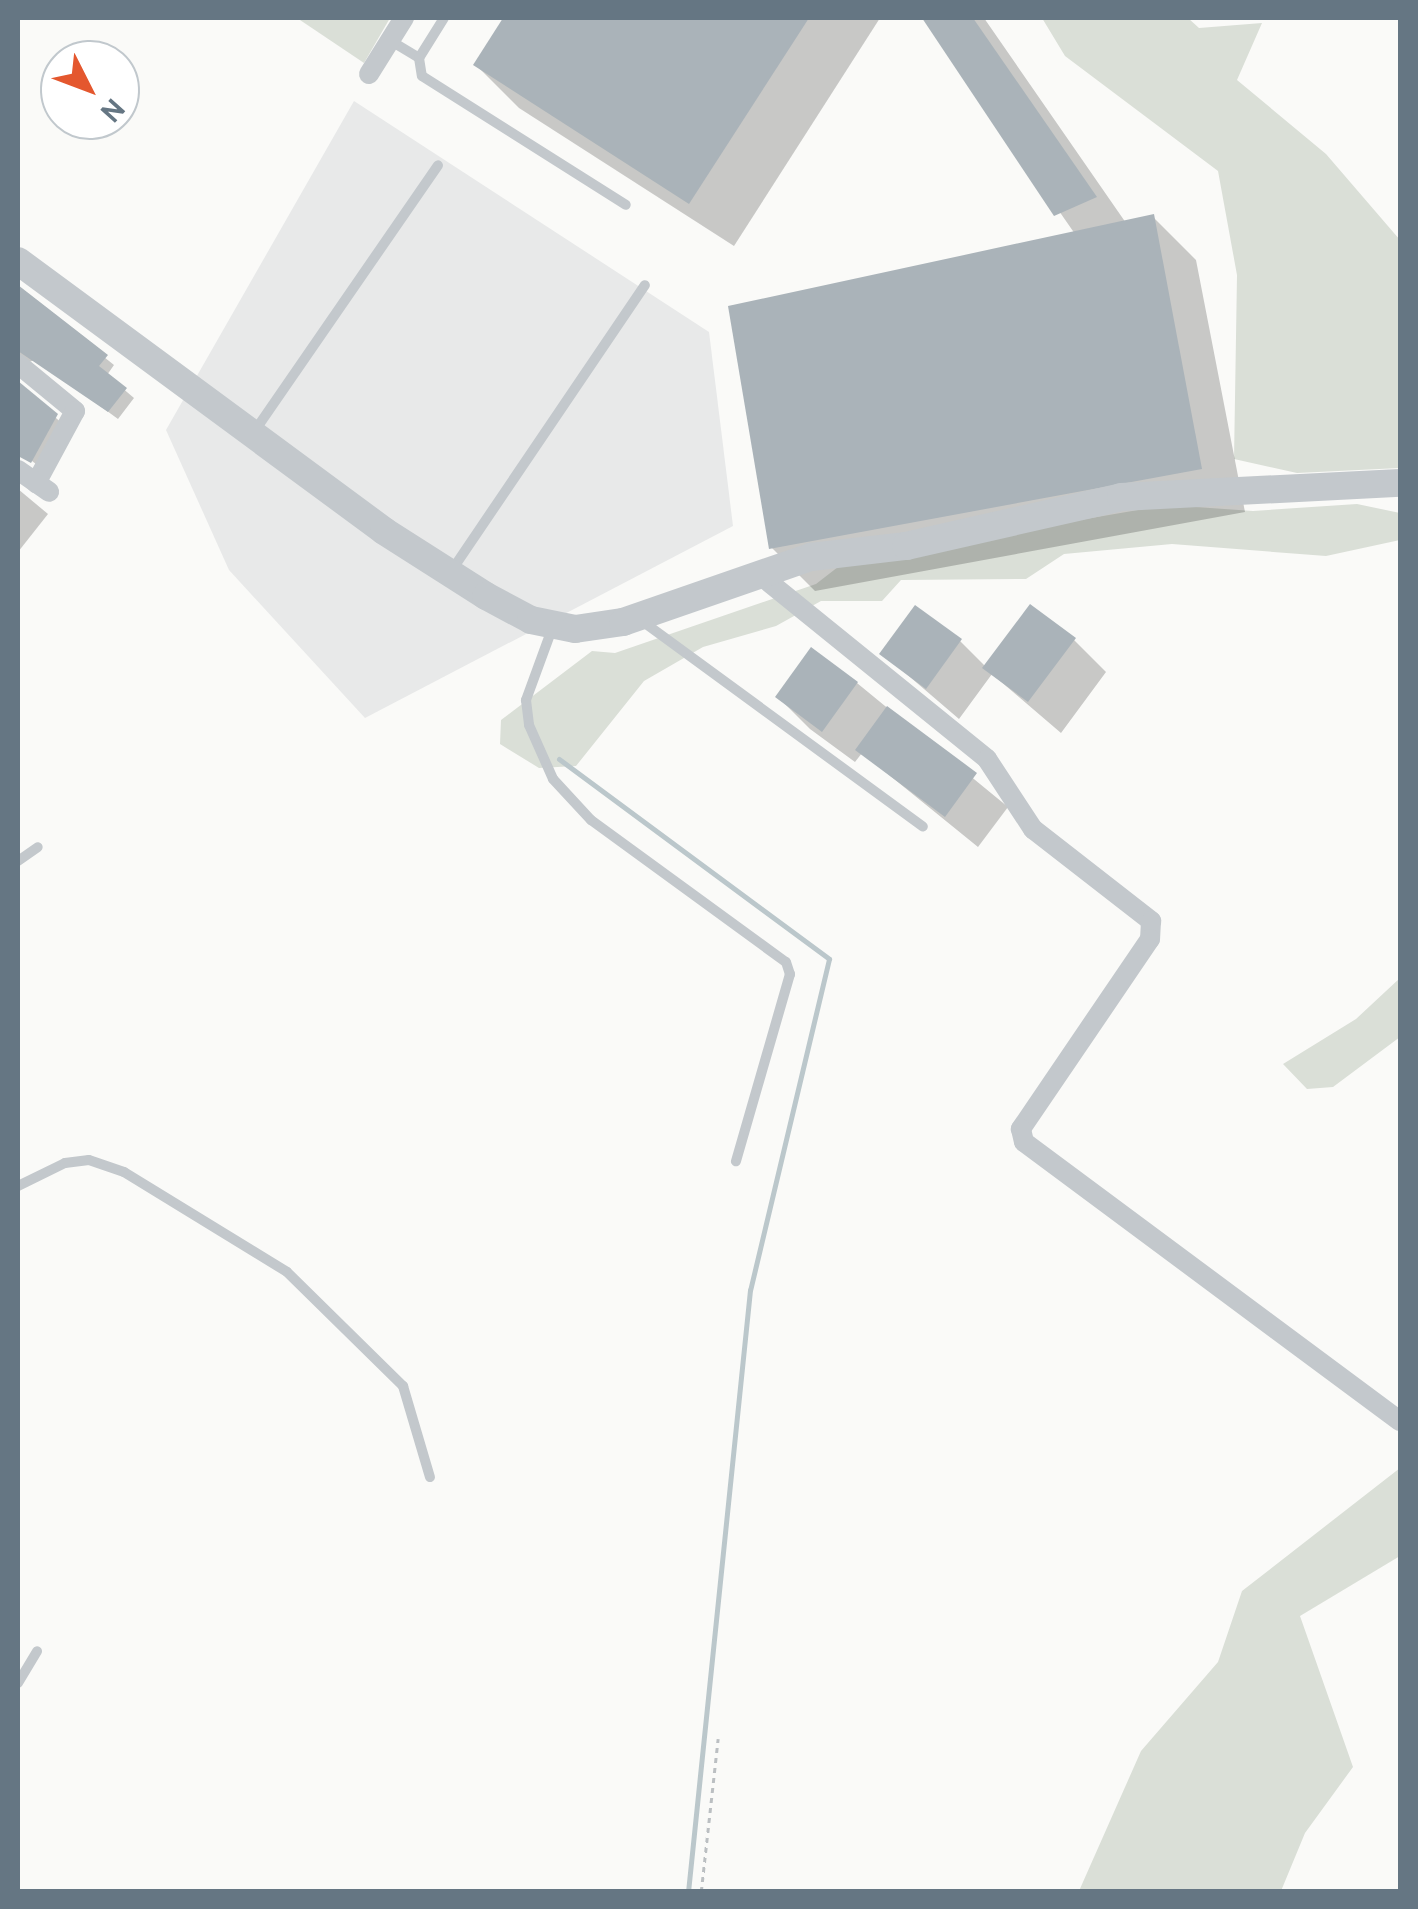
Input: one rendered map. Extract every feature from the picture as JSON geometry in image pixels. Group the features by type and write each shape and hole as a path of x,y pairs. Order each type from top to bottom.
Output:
{"street":[{"path":"369,74 404,18"},
{"path":"18,261 450,574 532,620 575,629 636,617 811,557 906,546 1120,497 1400,483"},
{"path":"18,364 75,412 42,487 18,470"},
{"path":"760,574 987,759 1034,828 1151,921 1150,939 1021,1128 1024,1142 1400,1421"}],"lane":[{"path":"444,18 419,58 422,76 626,205"},
{"path":"391,41 419,58"},
{"path":"252,434 438,165"},
{"path":"450,574 645,285"},
{"path":"636,617 923,828"},
{"path":"554,625 526,700 529,725 553,778 590,820 786,962 790,974 736,1160"},
{"path":"18,862 38,847"},
{"path":"18,1186 89,1160 124,1172 287,1272 403,1386 430,1477"},
{"path":"18,1683 37,1651"}],"path":[{"path":"701,1892 718,1739"}],"shaded area":[{"path":"297,18 390,18 364,63"},
{"path":"1042,18 1188,18 1199,28 1262,23 1237,80 1326,154 1400,240 1400,468 1297,473 1234,459 1237,275 1218,171 1065,56"},
{"path":"354,101 709,332 733,526 365,718 229,570 166,430"},
{"path":"1357,504 1400,513 1400,540 1326,556 1172,544 1064,554 1026,579 901,580 882,601 821,601 776,626 703,647 644,681 576,766 539,768 500,744 501,720 592,651 615,653 816,584 847,560 1167,505 1253,511"},
{"path":"1400,978 1400,1037 1333,1087 1307,1089 1283,1064 1356,1019"},
{"path":"1400,1468 1400,1556 1300,1616 1353,1767 1305,1833 1281,1891 1079,1891 1141,1751 1218,1662 1242,1591"}],"building":[{"path":"503,18 809,18 689,204 473,65"},
{"path":"922,18 973,18 1097,197 1054,216"},
{"path":"1154,214 1202,469 769,549 728,306"},
{"path":"18,285 108,355 99,366 127,388 108,412 18,351"},
{"path":"18,381 58,414 31,463 18,456"},
{"path":"1030,604 1076,638 1028,702 982,668"},
{"path":"915,605 962,639 926,689 879,654"},
{"path":"811,647 858,682 822,732 775,697"},
{"path":"887,706 977,773 945,817 855,750"}],"waterway":[{"path":"559,759 829,959 750,1290 688,1892"}]}
